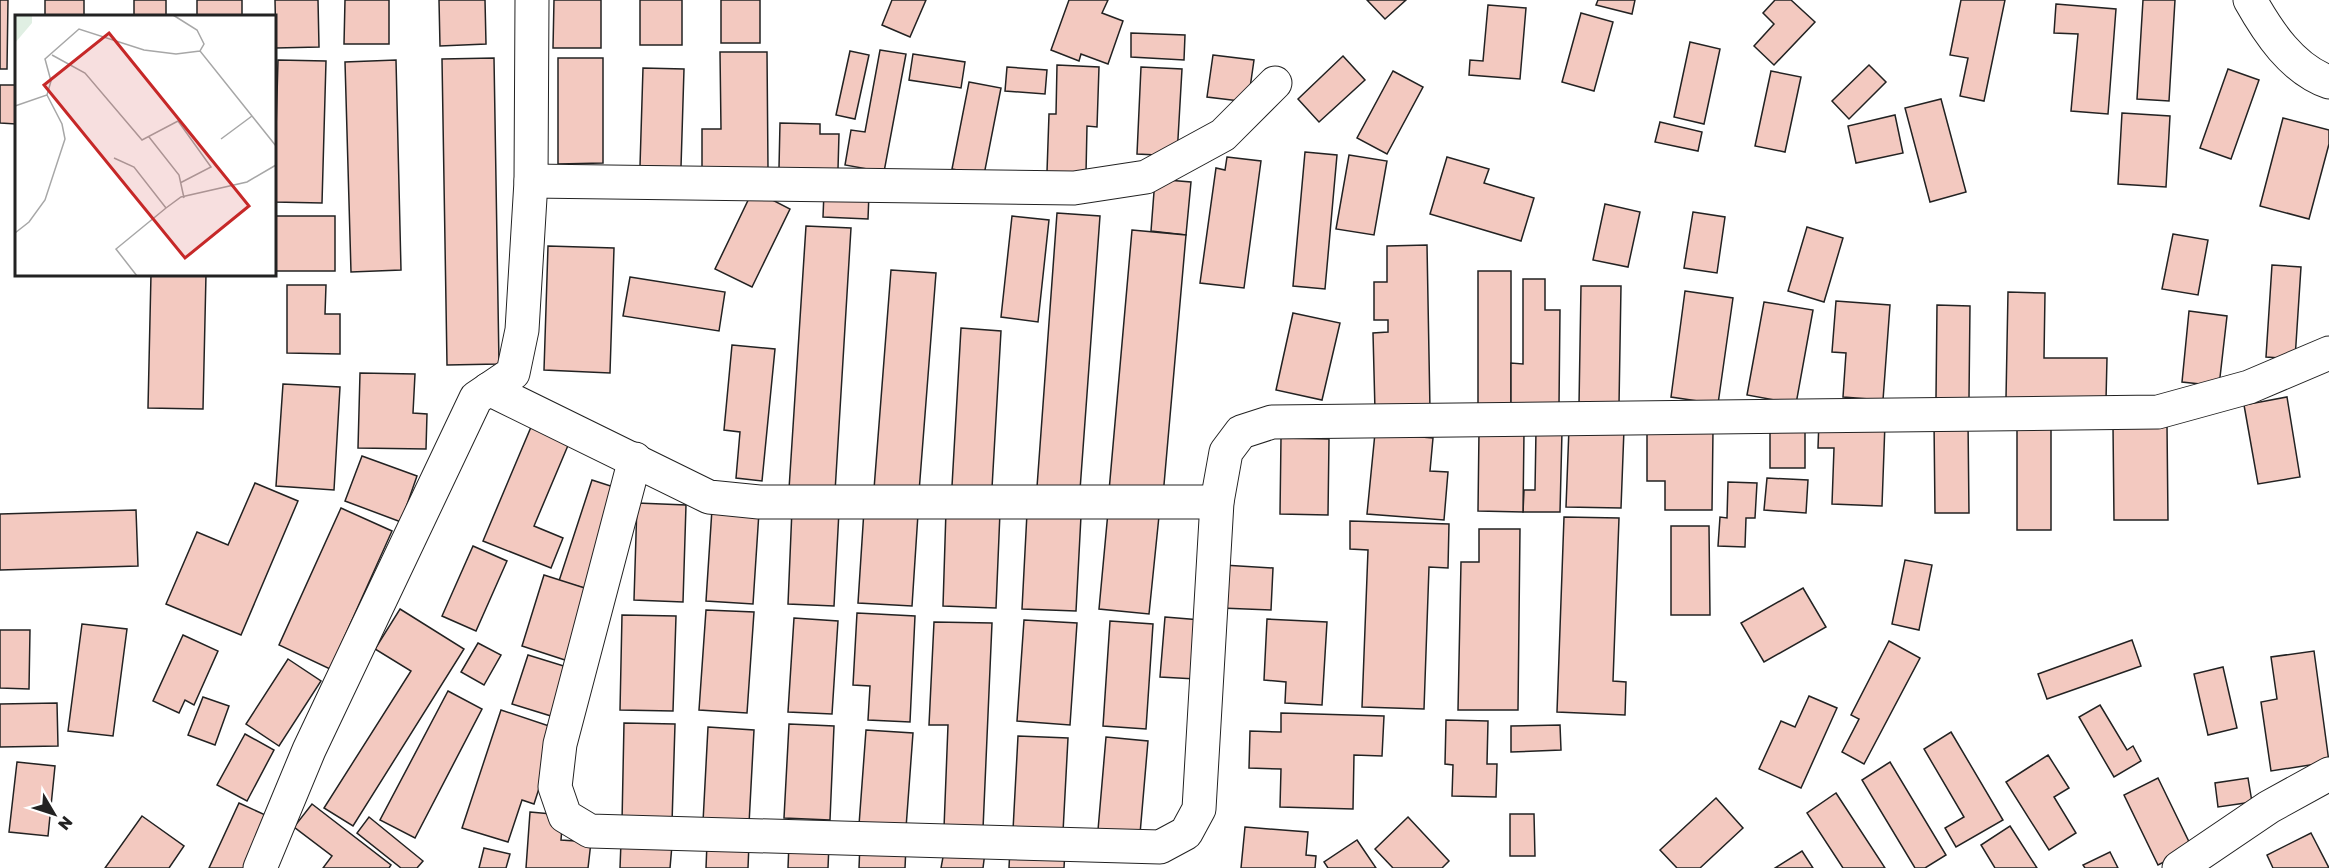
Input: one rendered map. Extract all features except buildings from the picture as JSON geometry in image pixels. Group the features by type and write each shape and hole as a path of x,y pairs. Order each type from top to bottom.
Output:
{"street":[{"path":"260,868 309,750 476,398 513,373 522,330 531,181 532,0"},
{"path":"2250,0 2266,28 2294,59 2318,78 2329,82"},
{"path":"531,181 1074,188 1146,177 1223,135 1275,83"},
{"path":"635,459 560,744 555,787 566,816 591,831 1160,847 1186,833 1199,809 1217,502 1226,452 1241,432 1272,422 2158,412 2250,387 2329,353"},
{"path":"489,389 709,497 759,502 1217,502"},
{"path":"2179,868 2269,807 2329,774"}]}
